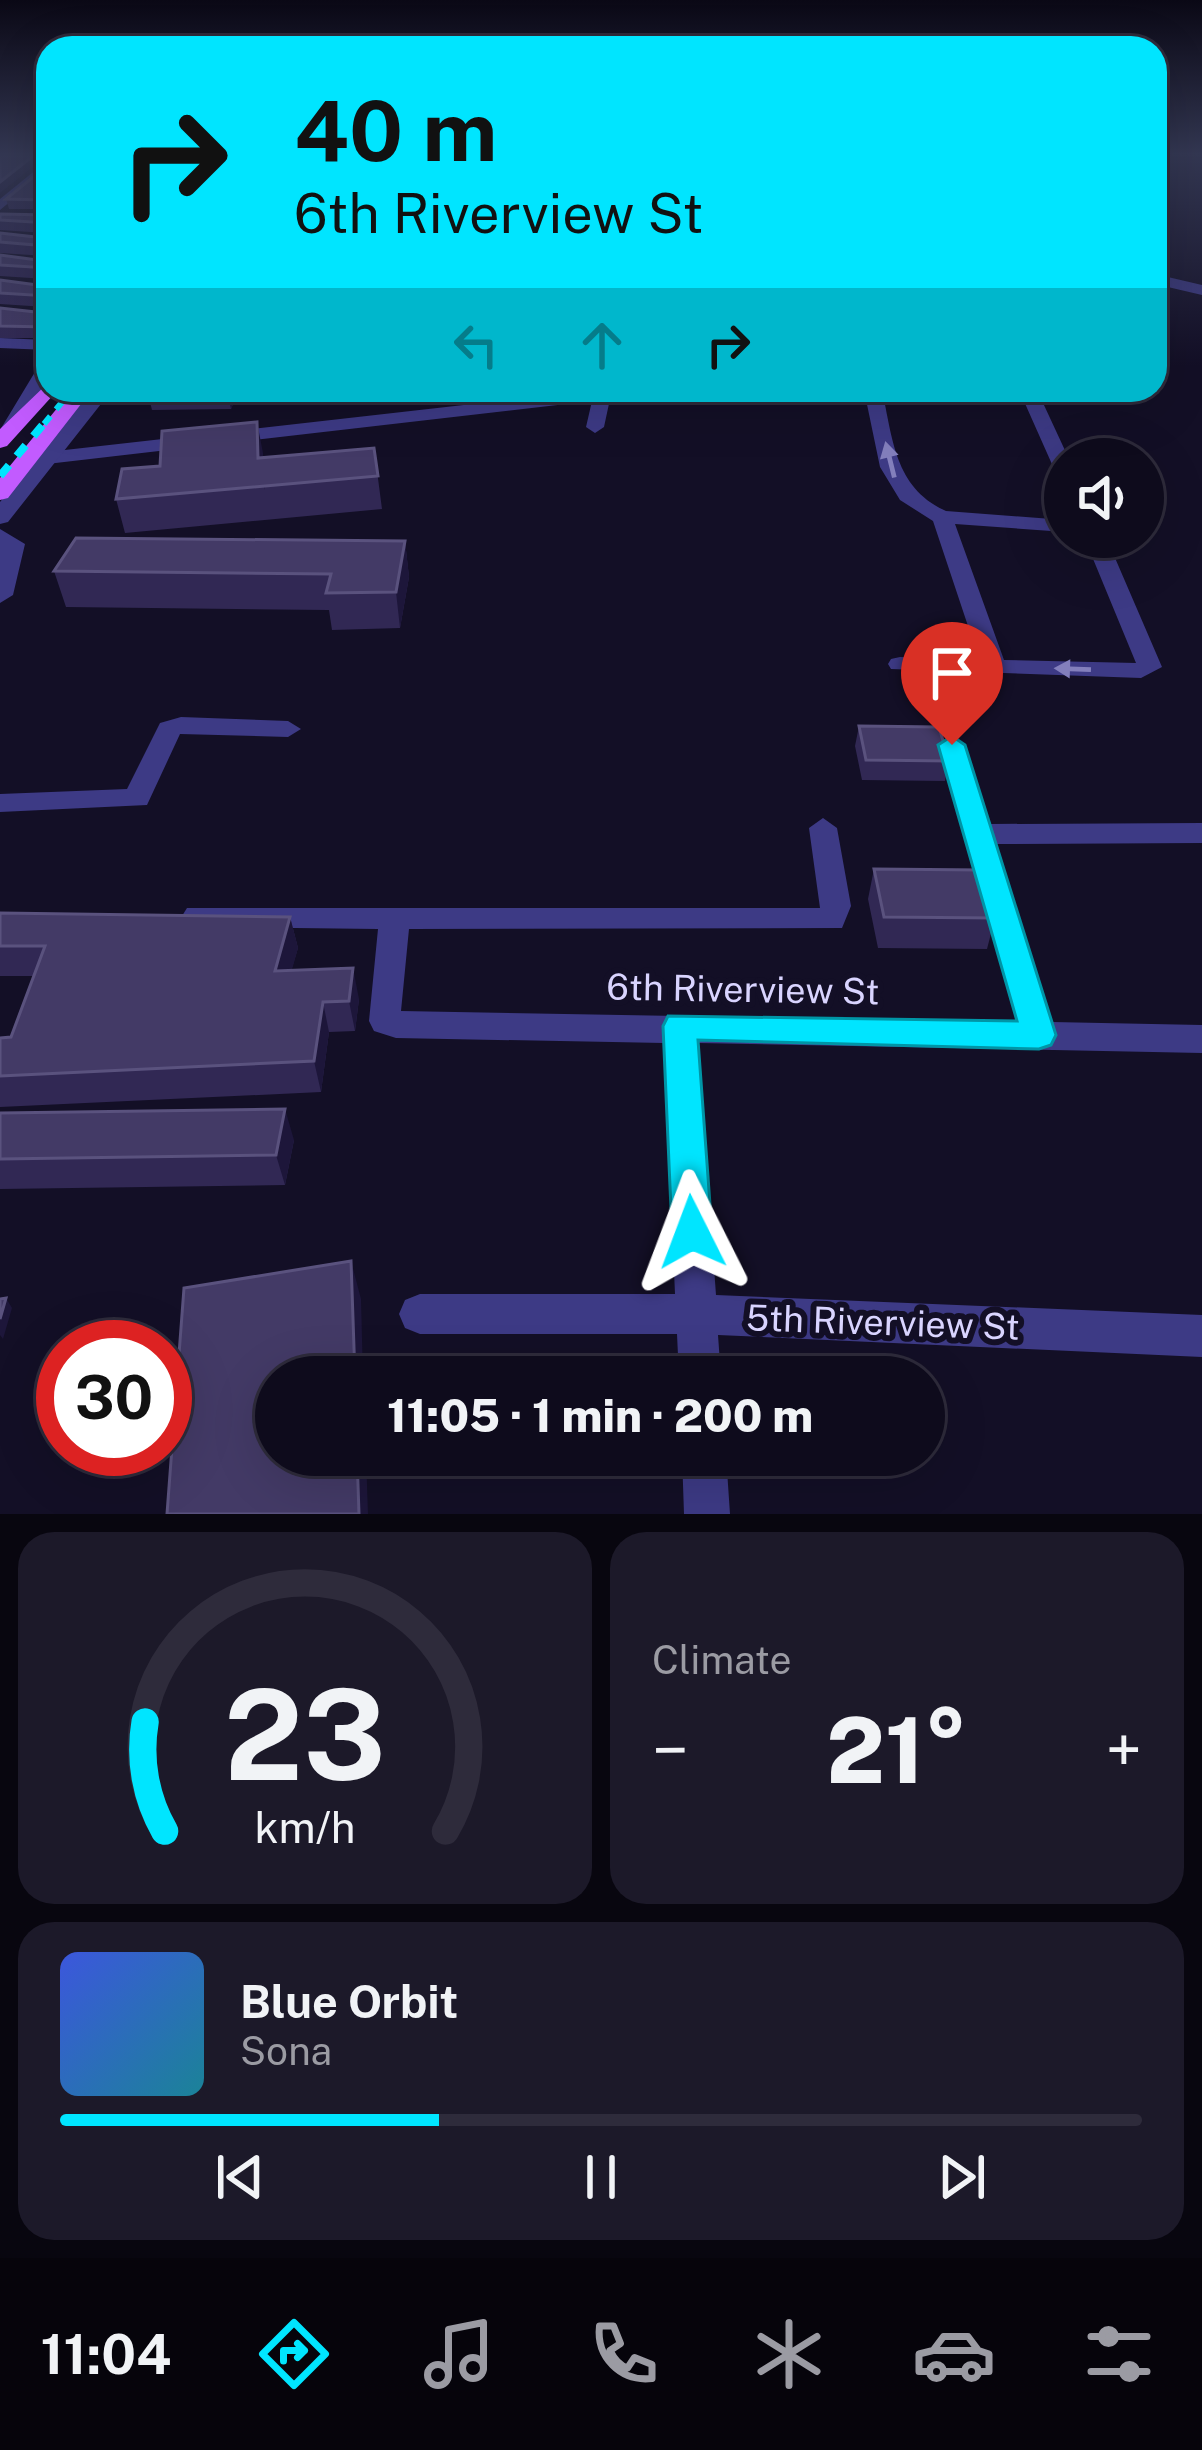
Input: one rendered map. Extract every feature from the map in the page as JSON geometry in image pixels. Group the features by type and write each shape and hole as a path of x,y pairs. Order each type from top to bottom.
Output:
{"main road":[{"path":"2,439 36,402"},
{"path":"0,494 85,402"}],"street":[{"path":"1167,279 1202,286"},
{"path":"0,343 36,344"},
{"path":"2,439 36,386"},
{"path":"0,518 87,402"},
{"path":"47,458 533,402"},
{"path":"595,428 600,402"},
{"path":"876,402 899,492 913,507 942,518 1044,525"},
{"path":"1033,402 1050,438"},
{"path":"942,518 994,667"},
{"path":"0,536 13,544 0,595"},
{"path":"900,664 1141,671 1150,667 1104,558"},
{"path":"0,803 137,798 169,729 181,725 288,729"},
{"path":"952,745 1039,1035"},
{"path":"163,915 831,920 836,906 823,828"},
{"path":"980,834 1202,833"},
{"name":"6th Riverview St","path":"395,918 386,1021 1202,1039"},
{"path":"680,1026 699,1356"},
{"name":"5th Riverview St","path":"420,1314 697,1314 1202,1336"},
{"path":"705,1476 707,1514"}],"building":[{"path":"0,233 36,237 36,245 0,242"},
{"path":"0,255 36,260 36,267 0,265"},
{"path":"0,280 36,285 36,295 0,293"},
{"path":"0,308 36,312 36,327 0,326"},
{"path":"257,422 258,458 374,448 378,476 116,499 122,469 160,466 162,431"},
{"path":"76,538 405,541 396,592 326,593 331,574 54,571"},
{"path":"859,726 939,727 949,761 866,760"},
{"path":"874,869 981,870 995,918 884,917"},
{"path":"0,913 290,917 275,971 353,968 349,1001 323,1002 314,1061 0,1076 0,1038 11,1037 45,946 0,946"},
{"path":"285,1109 276,1155 0,1159 0,1113"},
{"path":"351,1261 354,1356 255,1356 255,1476 358,1476 359,1514 167,1514 170,1476 192,1476 192,1320 182,1320 184,1288"}],"railway":[{"path":"44,424 62,402"},
{"path":"0,476 46,421"}],"route":[{"path":"692,1232 680,1026 1039,1035 952,745"}]}
